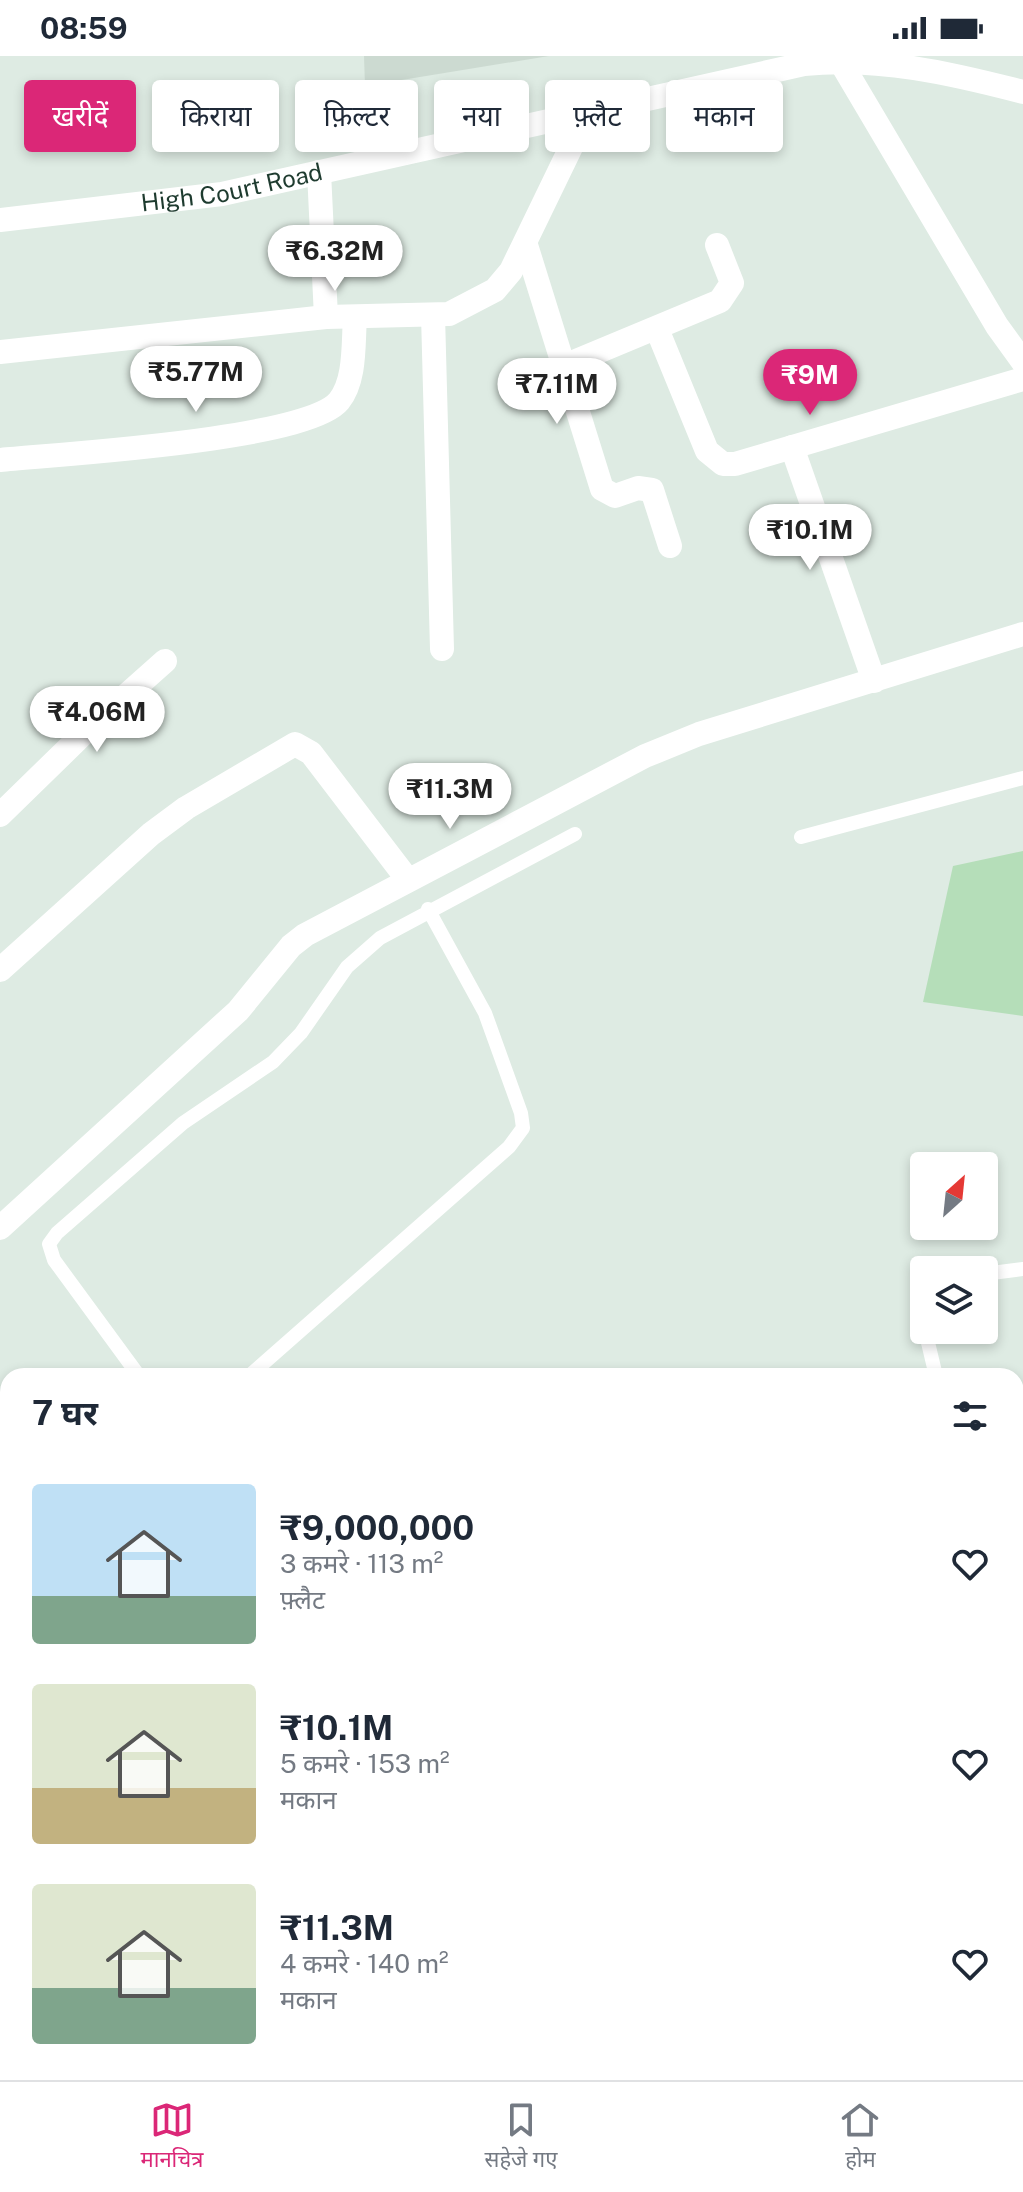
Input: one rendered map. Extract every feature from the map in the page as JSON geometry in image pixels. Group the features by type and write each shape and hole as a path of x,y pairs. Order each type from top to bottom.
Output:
{"street":[{"name":"High Court Road","path":"650,98 804,64 840,61 950,73 1023,92"},
{"path":"840,61 997,326 1023,362"},
{"name":"High Court Road","path":"0,220 222,194 545,122"},
{"path":"0,352 326,317 449,314 495,290 526,245 569,152"},
{"path":"319,172 326,317"},
{"path":"526,245 602,489 615,496 638,488 652,490 670,546"},
{"path":"564,366 711,307 726,294 732,283 717,245"},
{"path":"433,315 442,649"},
{"path":"0,460 244,433 308,419 333,406 347,384 355,318"},
{"path":"657,329 714,459 723,464 735,464 1023,379"},
{"path":"792,447 874,681"},
{"path":"0,1228 238,1011 291,946 305,935 645,756 699,734 1023,634"},
{"path":"0,815 165,661"},
{"path":"0,970 151,834 186,808 295,744 311,753 408,880"}],"lane":[{"path":"801,837 1023,778"},
{"path":"133,1368 54,1260 49,1244 75,1215 158,1143 273,1062 301,1033 355,960 400,924 575,834"},
{"path":"258,1368 509,1147 523,1128 521,1113 485,1013 428,909"},
{"path":"998,1272 1023,1269"},
{"path":"928,1344 934,1368"}],"shaded area":[{"path":"364,56 549,56 402,80 365,80"}],"green space":[{"path":"1023,851 1023,1016 923,1002 953,866"}]}
